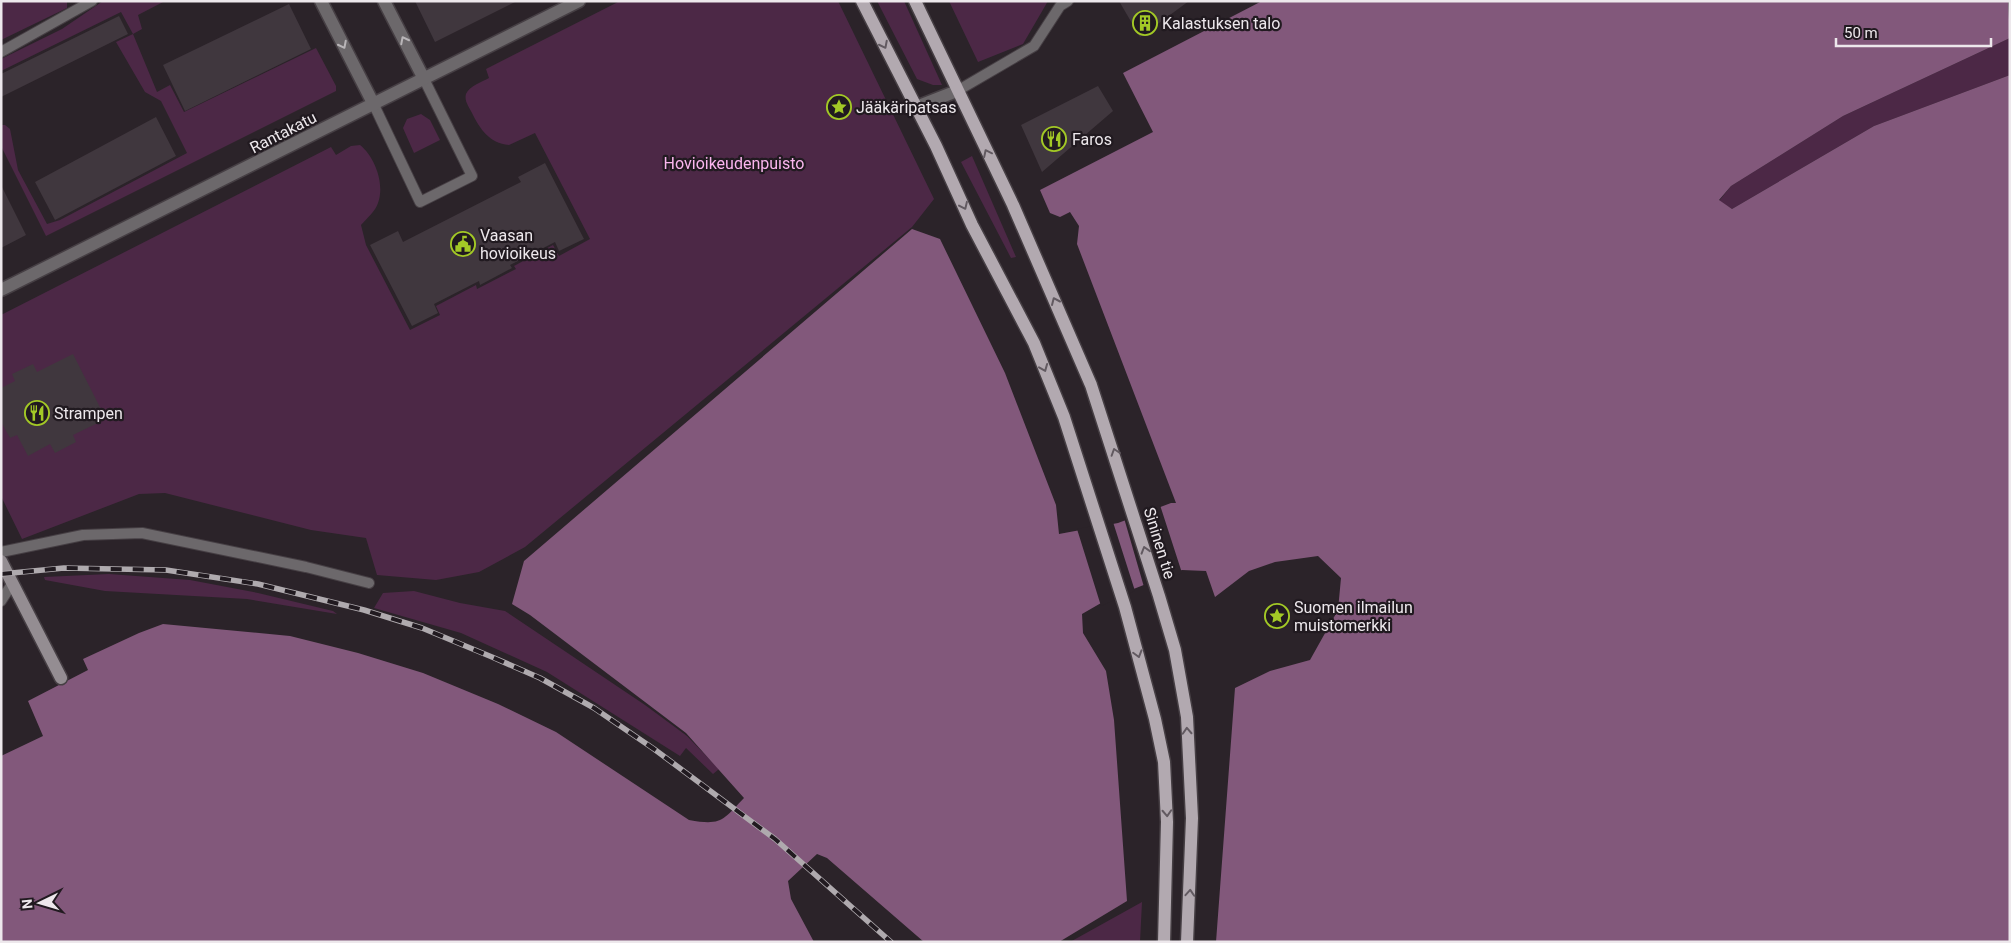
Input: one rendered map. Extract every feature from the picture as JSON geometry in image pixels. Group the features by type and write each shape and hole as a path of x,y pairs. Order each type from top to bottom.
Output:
{"main road":[{"path":"862,1 916,107 972,224 1034,342 1064,417 1125,607 1156,718 1164,762 1167,822 1164,942"},
{"path":"915,1 957,91"},
{"name":"Sininen tie","path":"957,91 1013,205 1091,385 1129,499 1175,650 1187,717 1192,818 1186,942"}],"street":[{"path":"321,1 374,105"},
{"path":"384,1 424,79"},
{"name":"Rantakatu","path":"1,290 579,1"},
{"path":"916,107 957,91"},
{"path":"1,561 61,678"}],"lane":[{"path":"1,52 92,1"},
{"path":"957,91 1034,46 1060,6 1068,1"},
{"path":"374,105 420,202 472,176 424,79"},
{"path":"1,552 82,535 142,533 369,582"},
{"path":"1,601 12,584"}],"green space":[{"path":"1,1 67,1 67,8 1,40"},
{"path":"103,1 165,1 138,15 142,29 133,34 121,12 1,71 1,59 62,29"},
{"name":"Hovioikeudenpuisto","path":"620,1 838,1 934,199 912,227 525,547 479,572 436,580 377,575 366,538 311,530 165,493 139,494 22,539 1,496 1,315 331,147 336,155 351,146 360,145 370,156 374,164 379,179 380,196 375,209 361,225 366,245 410,330 440,315 436,306 476,285 477,289 516,269 514,266 553,245 559,256 590,239 535,133 509,145 496,141 486,134 478,124 467,104 466,94 473,86 489,78 486,69"},
{"path":"877,1 904,1 942,85 933,85 917,79"},
{"path":"949,1 1048,1 1023,44 978,62"},
{"path":"133,34 157,92 170,85 184,112 316,48 336,86 336,91 46,236 1,146 1,125 5,125 10,129 18,170 47,224 60,220 187,153 161,101 145,92 116,42"},
{"path":"2010,38 2010,75 1874,126 1732,209 1719,201 1731,186 1843,116"},
{"path":"421,114 430,120 440,140 414,153 403,128 407,119"},
{"path":"972,156 1016,257 1011,258 961,162"},
{"path":"109,574 190,580 258,593 333,611 337,614 247,599 105,591 45,580 44,577"},
{"path":"414,591 460,603 505,611 645,705 687,736 719,769 713,774 686,748 680,756 547,672 461,633 374,608 383,593"},
{"path":"1142,902 1140,942 1070,942"}],"shaded area":[{"path":"1262,1 2008,1 2010,38 1843,116 1731,186 1719,200 1732,209 1874,126 2010,75 2010,942 1216,942 1235,688 1270,671 1310,660 1338,610 1341,578 1318,556 1275,562 1249,571 1215,597 1206,571 1182,570 1108,599 1082,614 1083,633 1106,671 1114,720 1127,901 1059,942 924,942 827,858 817,854 788,881 791,899 814,942 1,942 1,756 43,736 28,701 88,670 83,659 163,624 290,636 358,653 423,673 498,704 556,732 689,820 709,822 726,816 744,798 686,733 530,615 512,604 524,561 912,229 940,239 1005,373 1056,505 1059,534 1118,523 1171,503 1176,503 1077,244 1079,226 1070,212 1060,217 1050,213 1040,190 1153,132 1123,73"}],"pier":[{"path":"1160,505 1182,573 1144,587 1124,518"},
{"path":"1113,522 1135,591 1101,606 1077,529"}],"building":[{"path":"415,1 517,1 435,42"},
{"name":"Kalastuksen talo","path":"1119,1 1189,1 1140,37"},
{"path":"289,4 311,49 185,111 163,65"},
{"path":"119,16 128,34 1,97 1,74"},
{"name":"Faros","path":"1098,86 1113,111 1042,172 1021,125"},
{"path":"156,117 176,156 55,220 35,182"},
{"name":"Vaasan hovioikeus","path":"545,163 584,239 559,251 555,242 510,265 512,268 480,285 479,281 434,304 438,313 412,326 370,245 398,231 403,242 521,182 518,177"},
{"path":"1,185 26,235 1,248"},
{"path":"73,354 106,419 73,435 76,442 55,453 50,444 28,456 17,435 10,438 1,422 1,388 15,381 12,374 33,364 37,372"}],"railway":[{"path":"1,574 64,568 166,570 258,584 364,610 422,628 540,678 594,708 654,749 775,839 891,942"}],"place":[{"name":"Kalastuksen talo","path":"1145,23"},
{"name":"Jääkäripatsas","path":"839,107"},
{"name":"Faros","path":"1054,139"},
{"name":"Vaasan hovioikeus","path":"463,244"},
{"name":"Strampen","path":"37,413"},
{"name":"Suomen ilmailun muistomerkki","path":"1277,616"}]}
